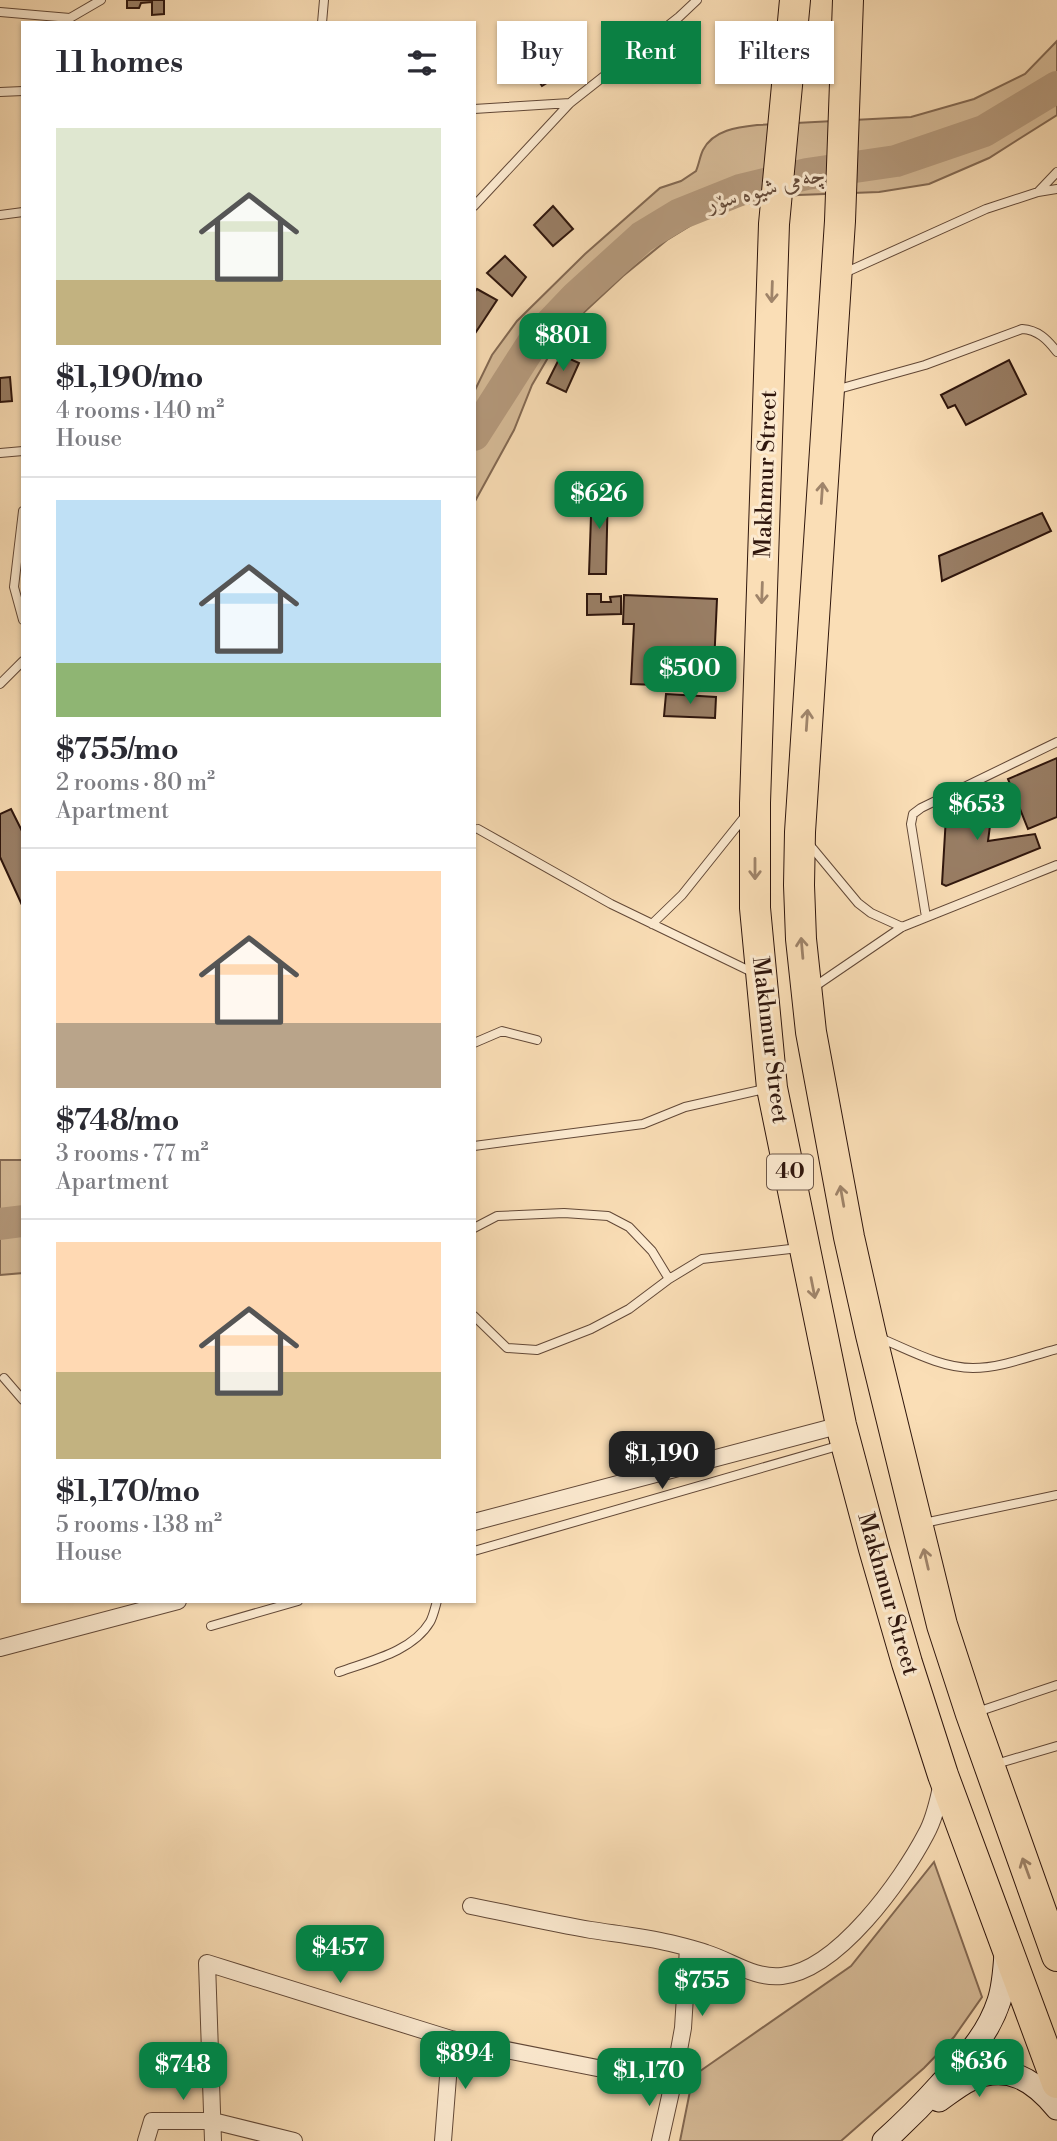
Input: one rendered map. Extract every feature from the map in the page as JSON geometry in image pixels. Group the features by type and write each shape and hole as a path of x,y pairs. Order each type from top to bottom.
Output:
{"highway":[{"name":"Makhmur Street","path":"795,0 774,224 755,803 755,908 772,1087 844,1435 893,1617 943,1775 1057,2083"},
{"name":"Makhmur Street","path":"848,0 840,221 800,832 799,886 806,992 813,1045 849,1237 942,1625 1057,1956"},
{"path":"805,1247 849,1237"}],"main road":[{"path":"884,2141 907,2121 973,2050 984,2034 1004,1982 1007,1946"},
{"path":"907,2121 970,2080 989,2073 1009,2074 1027,2080 1043,2091 1057,2108"}],"street":[{"path":"477,1517 844,1435"},
{"path":"0,1648 170,1603"},
{"path":"471,1906 668,1942 708,1953 742,1969 763,1975 783,1976 809,1968 847,1941 880,1905 928,1832 943,1775"},
{"path":"660,2141 683,2028 688,1948"},
{"path":"214,2141 207,1964 451,2039 673,2083"},
{"path":"443,2141 451,2039"},
{"path":"146,2141 152,2121 213,2121 294,2141"}],"lane":[{"path":"0,12 71,19 101,0"},
{"path":"322,21 324,0"},
{"path":"476,204 570,103 679,18 698,0"},
{"path":"0,92 21,91"},
{"path":"476,109 570,103"},
{"path":"1038,192 1057,172"},
{"path":"836,276 986,209 1038,192 1057,189"},
{"path":"0,215 21,212"},
{"path":"829,392 925,365 1022,329 1033,329 1057,352"},
{"path":"0,453 21,451"},
{"path":"21,526 13,587 21,613"},
{"path":"0,684 21,663"},
{"path":"926,918 911,824 913,814 1057,742"},
{"path":"652,924 682,895 755,803"},
{"path":"478,829 583,889 760,976"},
{"path":"800,832 858,903 871,913 902,927"},
{"path":"806,992 902,927 1057,864"},
{"path":"476,1042 502,1031 537,1040"},
{"path":"476,1146 643,1124 685,1107 772,1087"},
{"path":"476,1227 497,1216 564,1213 608,1216 629,1227 652,1251 669,1279"},
{"path":"476,1319 507,1348 537,1350 591,1329 629,1309 669,1279 702,1259 805,1247"},
{"path":"871,1335 948,1365 973,1368 1002,1364 1057,1349"},
{"path":"4,1378 21,1398"},
{"path":"476,1550 844,1435"},
{"path":"918,1524 1057,1495"},
{"path":"211,1626 291,1603"},
{"path":"339,1672 396,1651 417,1637 430,1622 435,1603"},
{"path":"971,1714 1057,1685"},
{"path":"990,1766 1057,1746"}],"shaded area":[{"path":"1057,41 1057,115 989,158 929,184 879,192 798,195 733,206 703,218 667,240 579,317 556,344 532,385 514,430 476,499 476,388 492,355 517,321 585,254 660,188 681,181 696,171 703,150 713,138 734,129 757,125 911,117 974,99 1025,74"},
{"path":"0,1160 21,1160 21,1273 0,1275"},
{"path":"934,1862 982,1997 954,2037 924,2068 841,2141 680,2141 693,2076 851,1966"}],"building":[{"path":"127,0 164,0 164,14 152,15 152,2 141,3 139,8 127,8"},
{"path":"553,206 573,229 553,246 534,225"},
{"path":"505,256 526,277 512,296 487,273"},
{"path":"476,290 497,300 476,332"},
{"path":"561,355 579,363 566,392 547,383"},
{"path":"1009,360 1026,394 966,425 955,405 948,408 941,395"},
{"path":"10,377 12,401 0,402 0,378"},
{"path":"608,486 606,574 589,574 592,487"},
{"path":"1042,513 1051,531 942,581 939,556"},
{"path":"587,594 601,594 601,602 611,602 610,597 621,596 621,614 587,615"},
{"path":"624,595 717,599 713,687 631,684 634,624 623,624"},
{"path":"666,694 716,697 715,718 664,716"},
{"path":"1057,758 1057,817 1028,829 1008,779"},
{"path":"947,800 993,803 988,841 1035,834 1040,848 946,886 942,884"},
{"path":"11,809 21,829 21,903 0,857 0,814"}],"waterway":[{"name":"چەمی شیوە سۆر","path":"476,432 534,341 576,297 642,237 680,214 740,190 807,174 896,161 984,131 1057,87"},
{"name":"چەمی شیوە سۆر","path":"0,1224 21,1221"}]}
